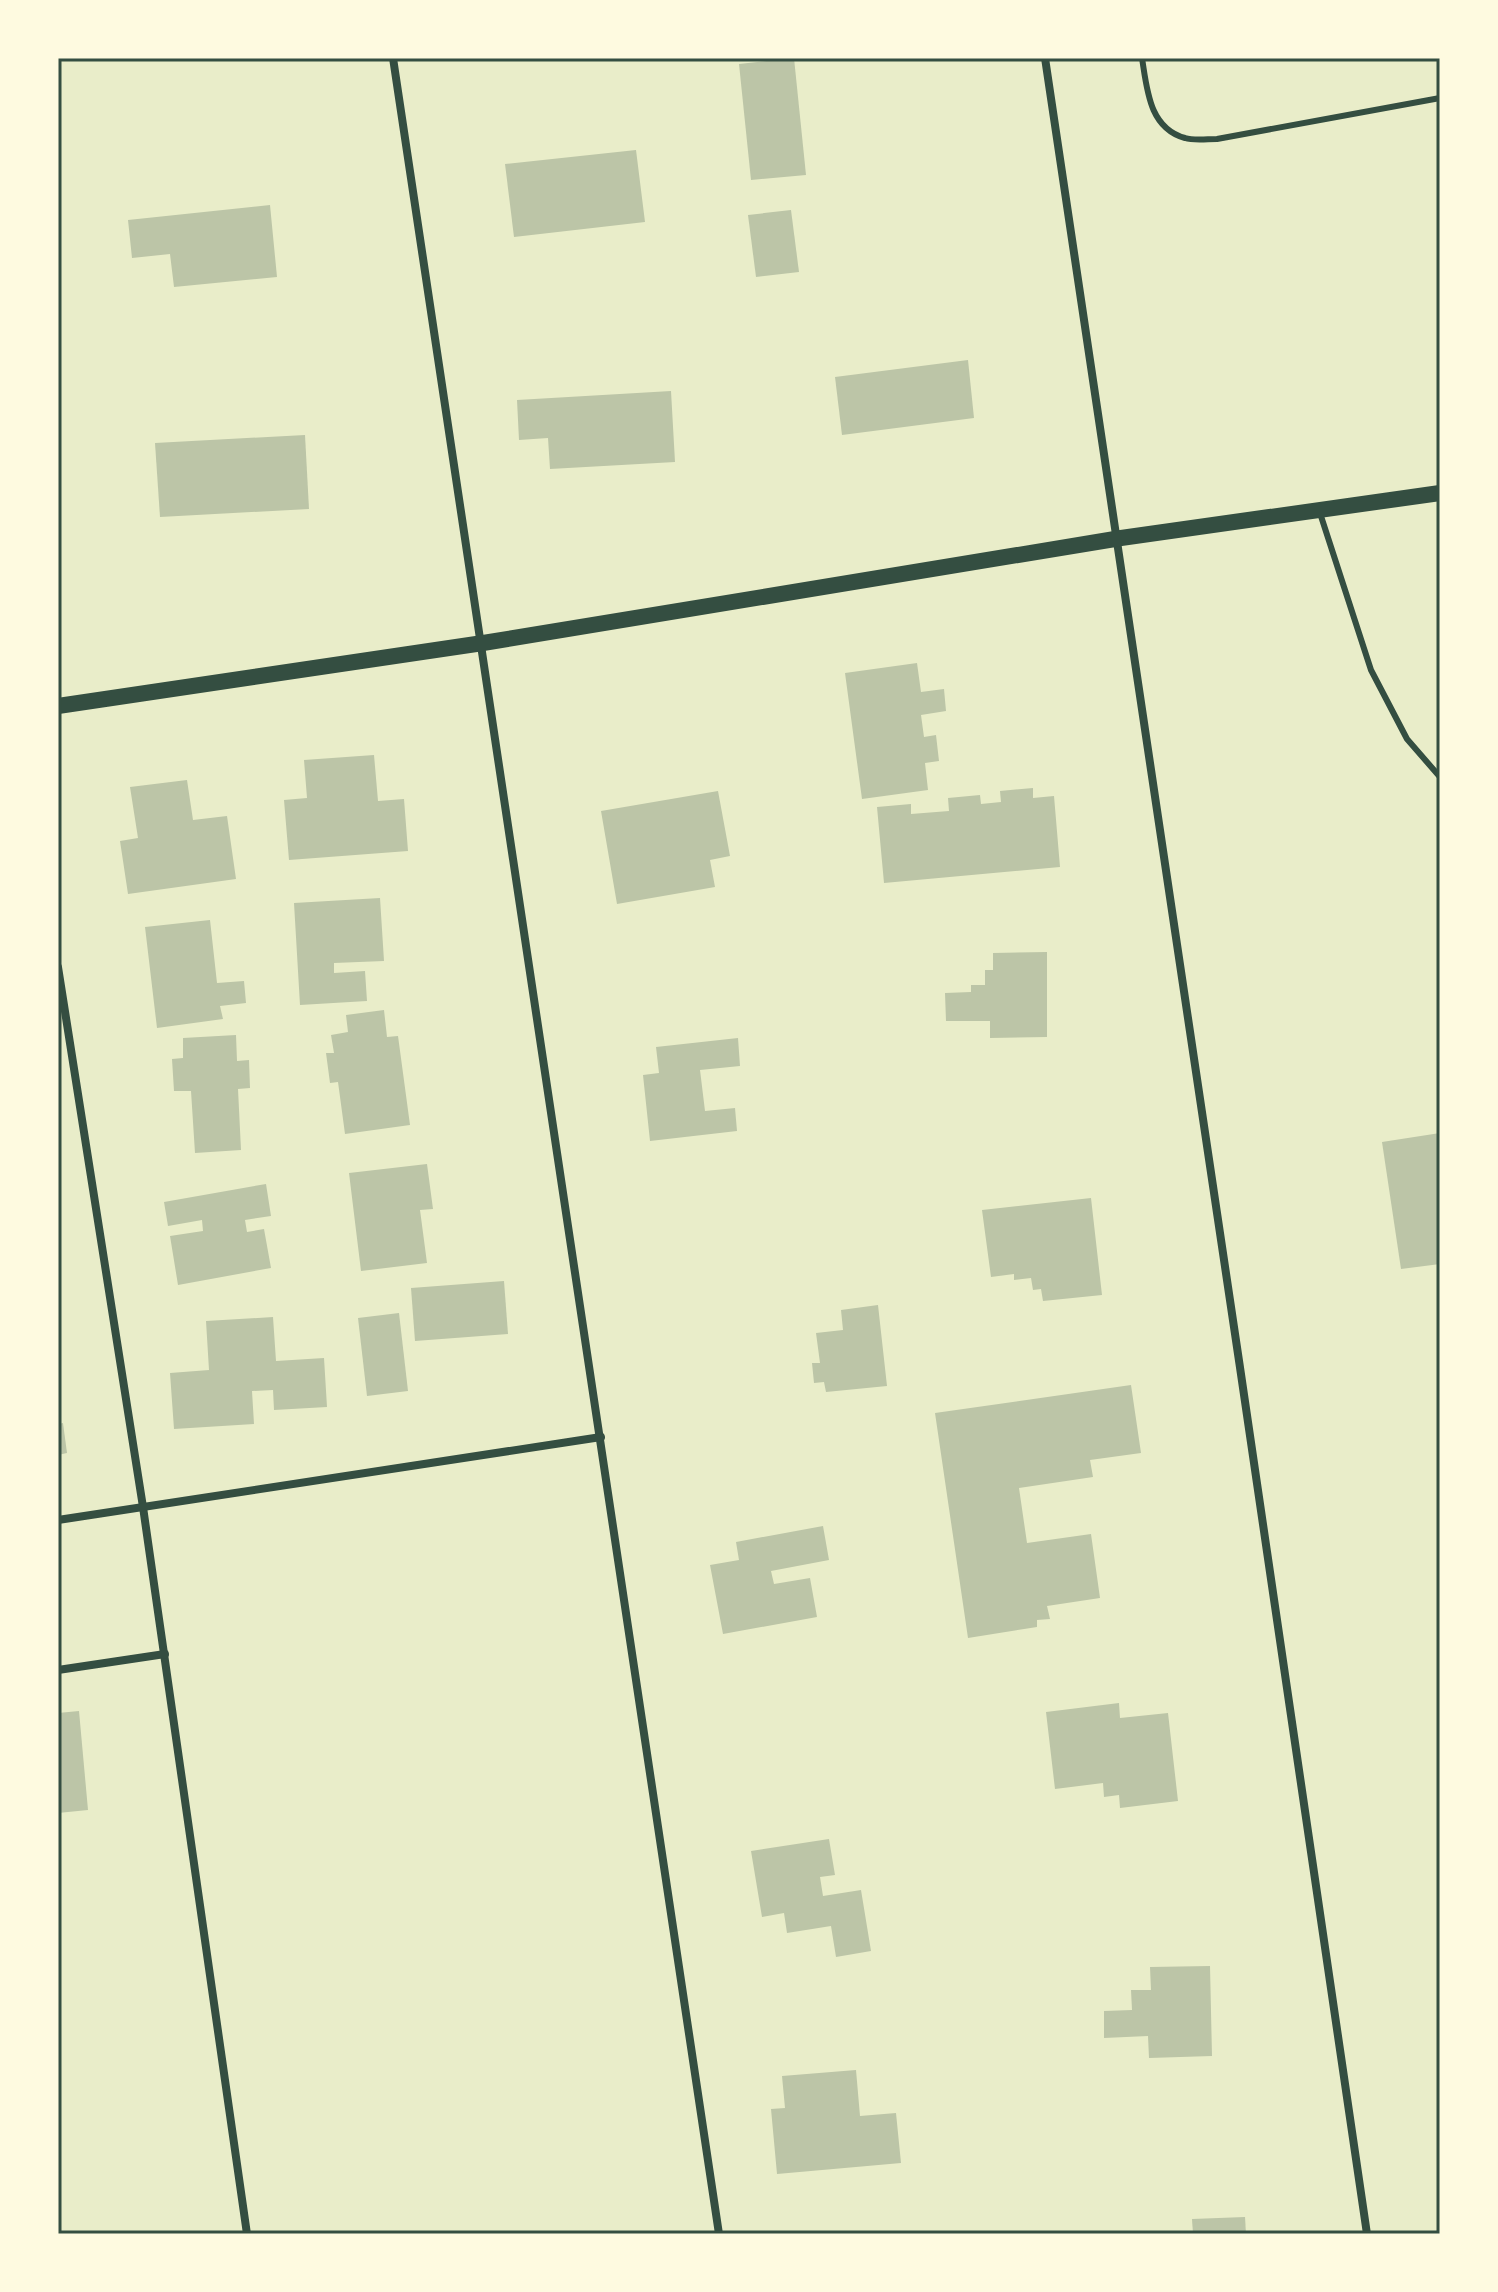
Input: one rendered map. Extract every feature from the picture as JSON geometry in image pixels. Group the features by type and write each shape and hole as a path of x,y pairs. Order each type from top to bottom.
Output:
{"main road":[{"path":"58,706 483,643 1121,538 1440,493"}],"street":[{"path":"393,58 719,2234"},
{"path":"1045,58 1121,538 1367,2234"},
{"path":"58,967 165,1654 247,2234"},
{"path":"58,1520 601,1437"},
{"path":"58,1670 165,1654"}],"lane":[{"path":"1142,58 1149,103 1163,127 1185,139 1217,139 1440,98"},
{"path":"1319,510 1371,670 1407,739 1440,777"}],"building":[{"path":"794,58 806,175 751,180 739,64"},
{"path":"636,150 645,222 514,237 505,164"},
{"path":"270,205 277,277 174,287 170,254 132,258 128,220"},
{"path":"791,210 799,272 756,277 748,215"},
{"path":"968,360 974,418 842,435 835,377"},
{"path":"671,391 675,462 550,469 548,438 519,440 517,400"},
{"path":"305,435 309,509 160,517 155,443"},
{"path":"917,663 921,692 944,689 946,711 921,715 924,737 936,735 939,761 925,763 928,790 862,799 845,673"},
{"path":"374,755 378,801 404,799 408,851 289,860 284,800 307,798 304,760"},
{"path":"187,780 193,820 227,816 236,879 128,894 120,841 138,838 130,787"},
{"path":"1033,788 1033,798 1054,796 1060,867 884,883 877,807 911,804 911,814 949,811 948,798 980,795 981,804 1001,802 1000,791"},
{"path":"718,791 730,856 710,860 715,887 617,904 601,811"},
{"path":"380,898 384,961 334,963 334,973 365,971 367,1001 300,1005 294,903"},
{"path":"210,920 217,983 244,981 246,1003 220,1006 223,1019 157,1028 145,927"},
{"path":"1047,952 1047,1037 990,1038 990,1021 946,1021 945,993 971,992 971,985 985,985 985,970 993,970 993,953"},
{"path":"384,1010 387,1037 398,1036 410,1125 345,1134 338,1082 330,1083 326,1053 334,1053 331,1035 348,1032 346,1015"},
{"path":"236,1035 237,1061 249,1060 250,1088 238,1089 241,1150 195,1153 191,1091 174,1091 172,1059 183,1058 183,1038"},
{"path":"738,1038 740,1066 700,1070 705,1111 735,1108 737,1131 650,1141 643,1075 659,1073 656,1047"},
{"path":"1440,1133 1440,1264 1401,1269 1382,1142"},
{"path":"427,1164 433,1209 420,1210 427,1263 361,1271 349,1173"},
{"path":"266,1184 271,1216 245,1220 247,1232 264,1229 271,1268 178,1285 170,1236 203,1231 202,1220 168,1226 164,1202"},
{"path":"1091,1198 1102,1295 1043,1301 1041,1289 1033,1290 1031,1278 1014,1280 1014,1274 991,1277 982,1210"},
{"path":"504,1281 508,1334 415,1341 411,1288"},
{"path":"878,1305 887,1386 826,1392 824,1382 814,1383 812,1363 820,1363 816,1333 843,1330 841,1310"},
{"path":"399,1313 408,1391 367,1396 358,1318"},
{"path":"273,1317 276,1361 324,1358 327,1407 274,1410 273,1390 252,1391 254,1424 174,1429 170,1373 209,1370 206,1321"},
{"path":"1131,1385 1141,1453 1090,1460 1093,1477 1019,1488 1027,1543 1091,1534 1100,1598 1047,1606 1050,1619 1037,1620 1037,1627 968,1638 935,1413"},
{"path":"63,1423 67,1453 58,1455 58,1424"},
{"path":"823,1526 829,1560 771,1571 774,1584 810,1578 817,1617 723,1634 710,1565 739,1560 736,1542"},
{"path":"1119,1703 1120,1718 1168,1713 1178,1801 1120,1808 1119,1795 1104,1797 1103,1783 1055,1789 1046,1712"},
{"path":"79,1711 88,1810 58,1813 58,1713"},
{"path":"829,1839 835,1875 820,1877 823,1896 861,1890 871,1951 836,1957 831,1926 787,1933 784,1913 762,1917 751,1851"},
{"path":"1210,1966 1212,2056 1149,2058 1148,2036 1104,2038 1104,2011 1132,2010 1131,1990 1151,1990 1150,1967"},
{"path":"856,2070 860,2116 896,2113 901,2163 777,2174 771,2109 785,2108 782,2076"},
{"path":"1245,2217 1246,2234 1193,2234 1192,2219"}]}
